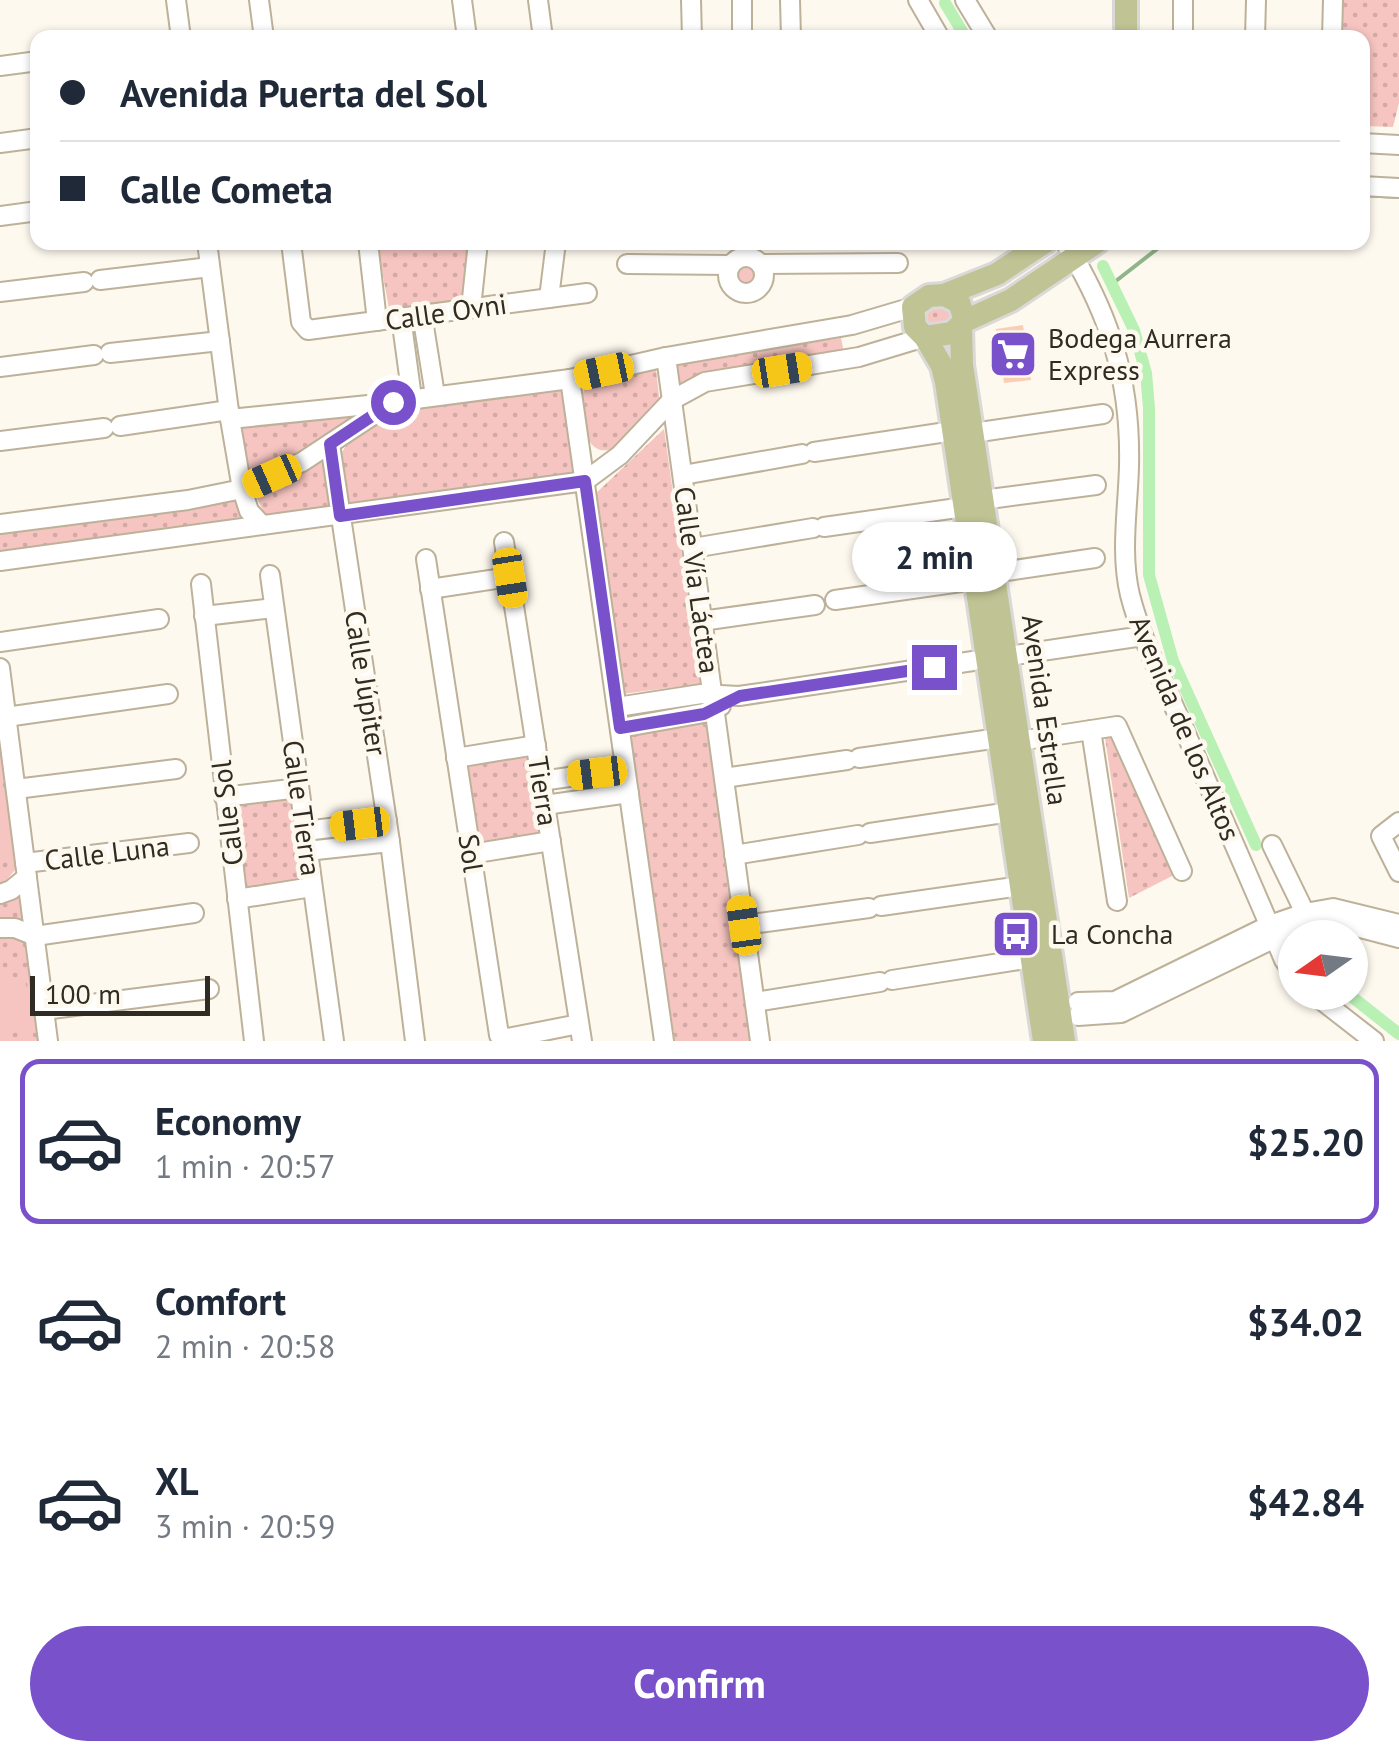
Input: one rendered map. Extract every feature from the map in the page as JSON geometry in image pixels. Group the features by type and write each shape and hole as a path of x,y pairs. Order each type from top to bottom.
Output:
{"main road":[{"path":"1126,0 1126,30"},
{"path":"1033,250 997,274 944,295 929,296 912,307 915,327 925,338 945,335 1011,300 1070,251"},
{"path":"944,295 959,302 963,325"},
{"name":"Avenida Estrella","path":"963,325 963,432 985,577 989,659 1009,740 1054,1039"},
{"name":"Avenida Estrella","path":"925,338 942,366 963,432"},
{"name":"Avenida Estrella","path":"1009,740 1010,812 1032,958 1046,989"}],"street":[{"path":"176,0 180,30"},
{"path":"259,0 263,30"},
{"path":"462,0 466,30"},
{"path":"538,0 542,30"},
{"path":"692,0 692,30"},
{"path":"742,0 742,30"},
{"path":"790,0 790,30"},
{"path":"918,0 935,30"},
{"path":"965,0 983,30"},
{"path":"1182,0 1183,30"},
{"path":"1256,0 1256,30"},
{"path":"1332,30 1334,0"},
{"path":"0,66 30,63"},
{"path":"0,143 30,139"},
{"path":"1370,143 1399,145"},
{"path":"1370,186 1399,188"},
{"path":"0,216 30,212"},
{"path":"208,250 242,489 249,511 262,525"},
{"name":"Calle Ovni","path":"292,250 300,316 304,328 313,330 588,293"},
{"path":"369,250 377,320"},
{"path":"472,308 477,250"},
{"path":"549,298 555,250"},
{"name":"Avenida de los Altos","path":"1070,251 1108,322 1122,370 1129,447 1126,566 1132,601 1143,636 1278,942"},
{"path":"628,264 745,257 898,262"},
{"path":"0,292 210,266"},
{"path":"0,441 403,400 570,378 852,325 912,307"},
{"path":"422,314 436,395"},
{"path":"400,317 403,400"},
{"path":"0,561 585,481 620,455 672,400 705,382 859,357 925,338"},
{"path":"0,367 220,340"},
{"name":"Calle Vía Láctea","path":"666,357 760,1041"},
{"path":"570,378 664,1041"},
{"path":"0,524 188,500 242,489 302,462 403,400"},
{"path":"683,475 808,453 1103,414"},
{"name":"Calle Júpiter","path":"330,444 416,1041"},
{"path":"580,448 600,456 620,455"},
{"path":"692,548 1096,485"},
{"name":"Tierra","path":"504,542 580,1032"},
{"path":"835,600 1095,558"},
{"name":"Sol","path":"426,559 499,1035 508,1038 580,1032"},
{"name":"Calle Tierra","path":"270,575 334,1041"},
{"path":"430,589 510,578"},
{"name":"Calle Sol","path":"201,584 254,1041"},
{"path":"702,621 814,605"},
{"path":"204,616 274,608"},
{"path":"0,642 159,619"},
{"path":"620,728 740,696 1143,636"},
{"path":"0,668 48,1041"},
{"path":"6,716 168,694"},
{"path":"617,707 713,702"},
{"path":"724,778 1116,726 1182,871"},
{"path":"1090,730 1117,901"},
{"path":"456,758 536,744"},
{"path":"16,789 176,769"},
{"path":"541,780 626,770"},
{"path":"224,797 299,788"},
{"path":"545,805 629,792"},
{"path":"734,855 1010,812"},
{"path":"304,831 387,820"},
{"path":"1399,822 1381,836 1399,872"},
{"path":"471,854 551,841"},
{"path":"308,850 390,842"},
{"name":"Calle Luna","path":"26,870 189,843"},
{"path":"1272,845 1308,918"},
{"path":"0,894 11,890 26,870"},
{"path":"744,925 1021,886"},
{"path":"237,898 312,887"},
{"path":"1046,989 1078,1009 1128,1010 1189,973 1333,908 1399,924"},
{"path":"0,928 15,928 35,936 194,913"},
{"path":"1308,918 1334,920 1399,938"},
{"path":"754,1002 1032,958"},
{"path":"44,1010 210,988"},
{"path":"1054,1039 1078,1009"},
{"path":"1335,1010 1374,1041"}],"shaded area":[{"path":"1342,0 1399,0 1399,103 1393,127 1370,126 1370,30 1342,30"},
{"path":"378,250 468,250 462,302 389,309"},
{"path":"746,263 755,267 759,276 755,285 746,289 737,285 733,276 737,267"},
{"path":"939,305 950,307 954,317 931,334 918,317"},
{"path":"841,338 844,353 677,393 673,364"},
{"path":"656,370 660,404 633,434 614,448 594,447 582,416 586,384"},
{"path":"565,387 576,475 355,506 349,502 342,452 359,434 383,420 444,402"},
{"path":"371,408 321,441 246,476 239,422"},
{"path":"664,429 700,684 622,694 594,495"},
{"path":"326,456 333,509 266,517 256,496"},
{"path":"233,498 251,522 0,554 0,534"},
{"path":"705,720 750,1041 675,1041 627,732"},
{"path":"1114,733 1178,873 1129,898 1105,738"},
{"path":"0,742 16,869 1,886 0,886"},
{"path":"532,748 546,837 481,847 467,758"},
{"path":"299,788 312,887 237,899 224,797"},
{"path":"8,799 13,851 0,853 0,800"},
{"path":"19,891 23,921 0,919 0,900"},
{"path":"0,933 26,943 38,1041 0,1041"},
{"path":"25,979 33,1028 2,1034 0,983"}],"building":[{"name":"Bodega Aurrera Express","path":"1023,325 1031,380 1004,383 996,329"}],"waterway":[{"path":"945,3 961,30"},
{"path":"1370,195 1399,197"},
{"path":"1112,284 1156,250"},
{"path":"1103,266 1134,330 1146,373 1149,575 1173,661 1256,845"},
{"path":"1368,1009 1399,1034"}],"place":[{"name":"Bodega Aurrera Express","path":"1013,354"},
{"name":"La Concha","path":"1016,934"}],"route":[{"path":"393,402 330,444 340,516 585,481 620,728 704,714 740,696 934,667"}]}
